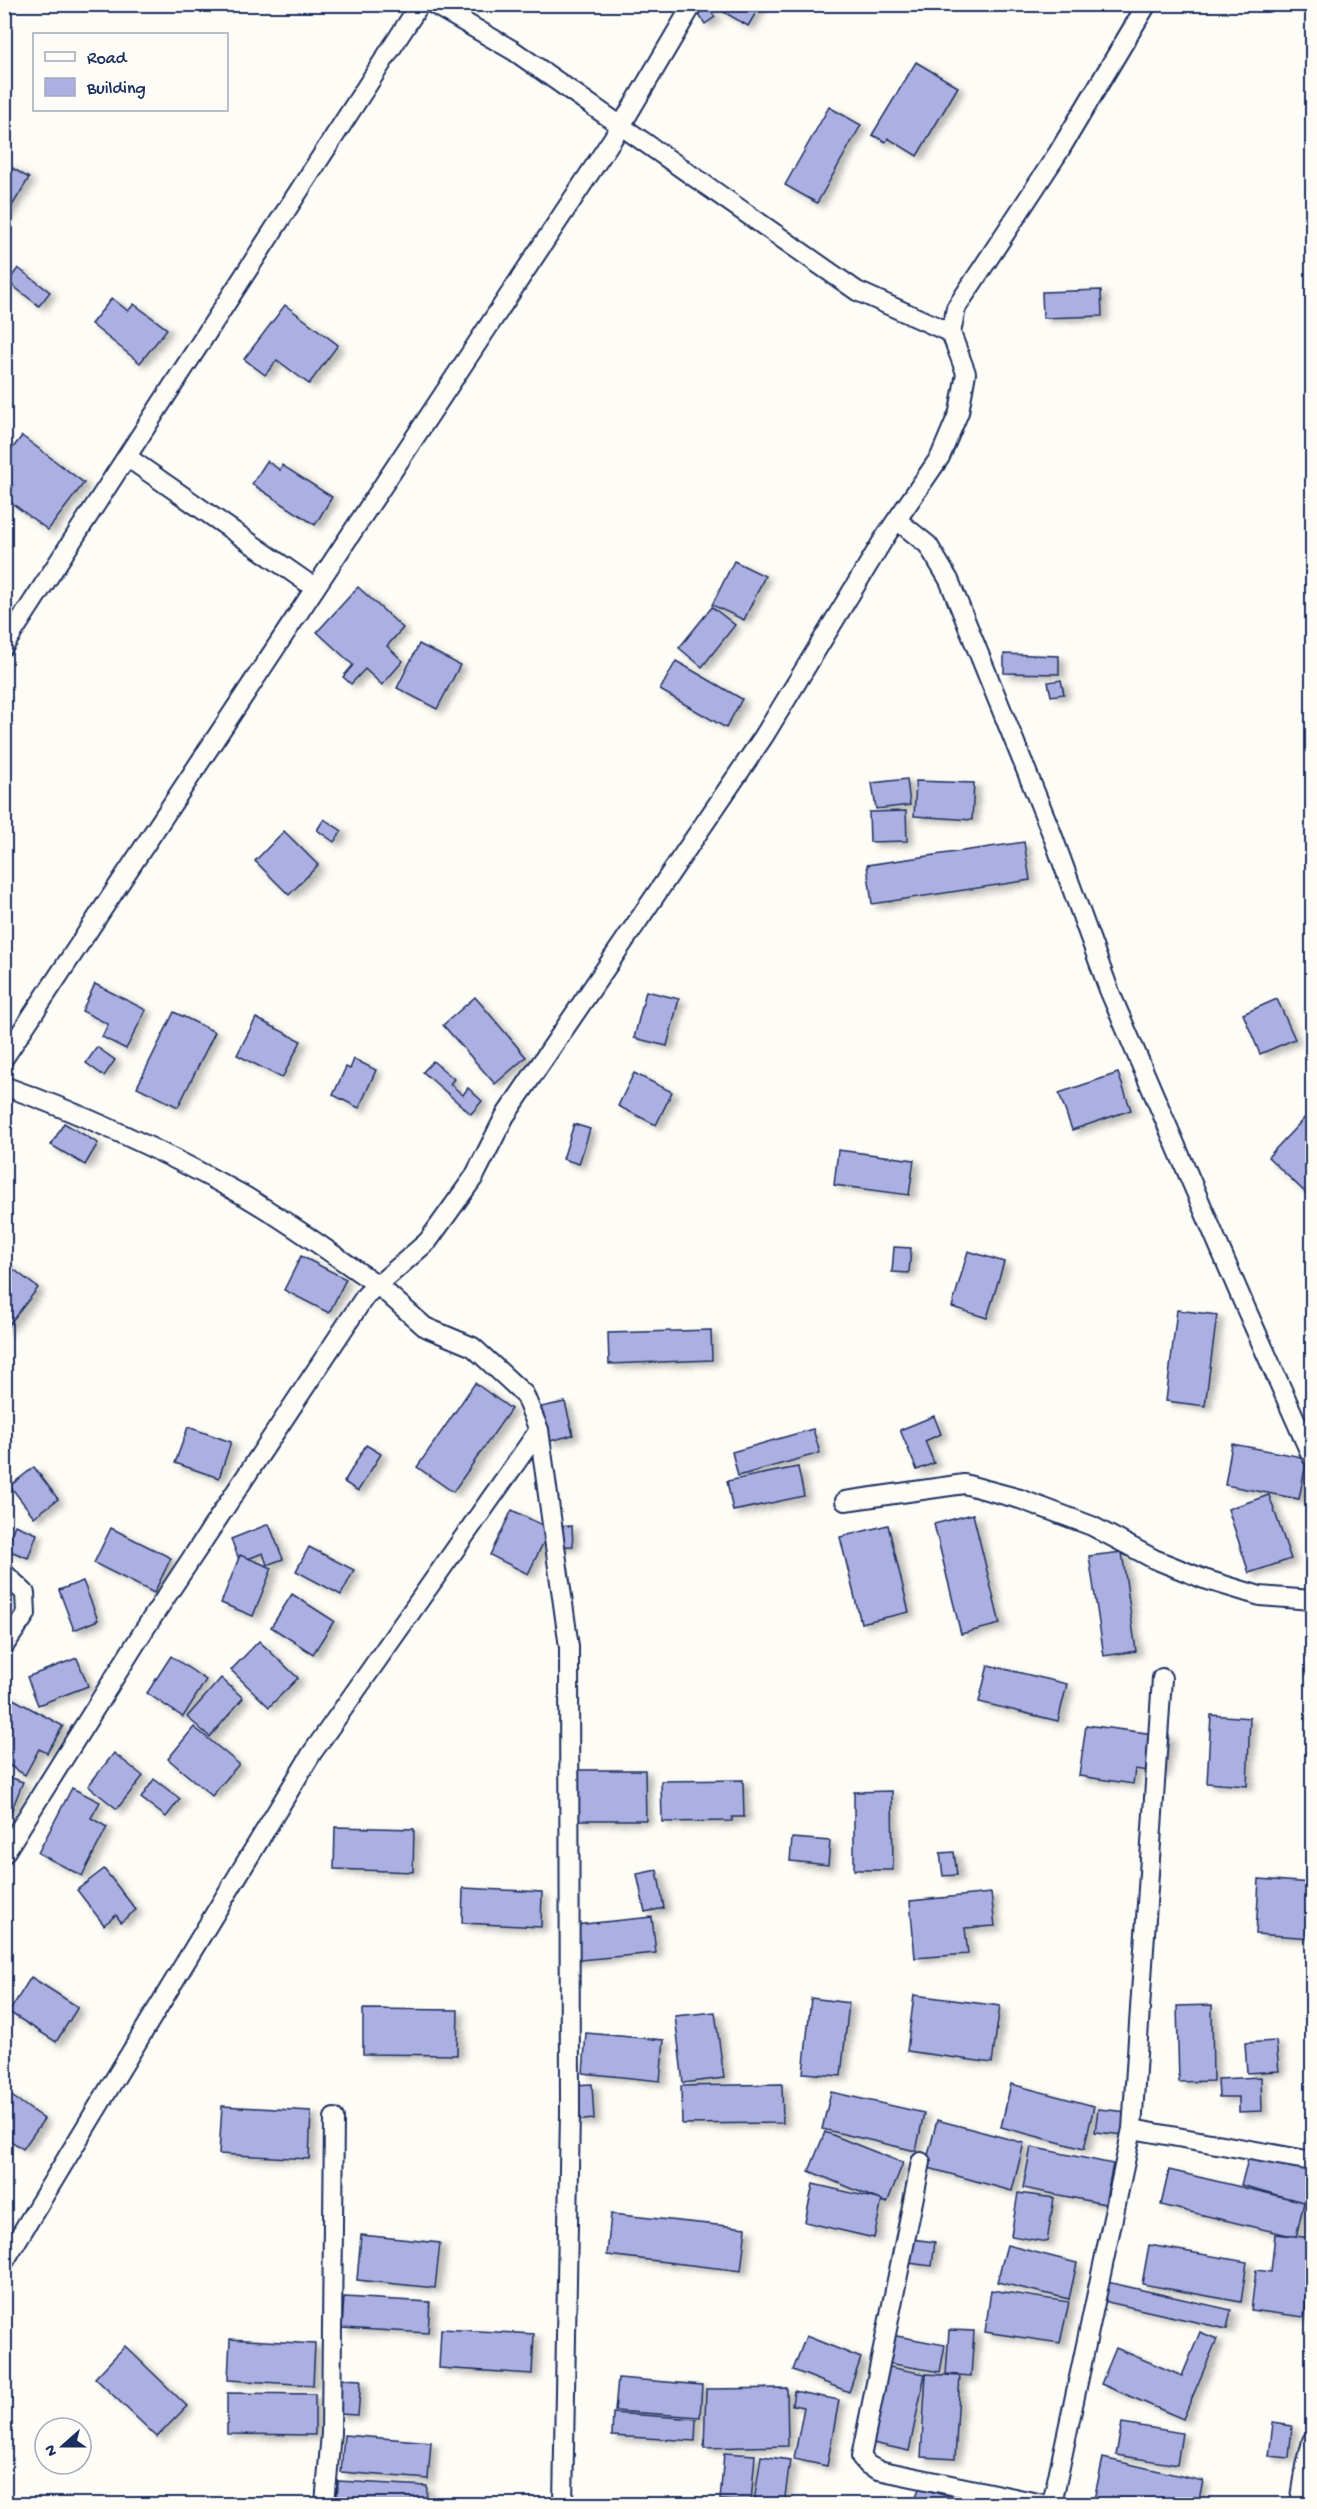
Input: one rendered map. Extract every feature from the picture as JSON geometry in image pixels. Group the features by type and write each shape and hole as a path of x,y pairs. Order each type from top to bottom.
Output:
{"street":[{"path":"4,646 420,4"},
{"path":"433,4 514,51 857,291 951,333"},
{"path":"4,1058 621,126 693,4"},
{"path":"4,1854 146,1627 366,1295 428,1240 474,1177 505,1116 764,736 897,520 940,457 959,412 966,373 951,333 956,309 1058,153 1148,4"},
{"path":"127,457 315,588"},
{"path":"897,520 928,545 949,580 1052,834 1109,990 1312,1457"},
{"path":"4,1086 54,1104 130,1137 243,1195 378,1285 425,1327 473,1347 524,1394 539,1430 569,1647 570,2113 563,2505"},
{"path":"4,2262 312,1753 539,1430"},
{"path":"845,1501 964,1484 1020,1499 1092,1526 1154,1559 1204,1579 1260,1596 1312,1600"},
{"path":"4,1573 25,1593 26,1614 4,1646"},
{"path":"1052,2505 1132,2128 1162,1678"},
{"path":"326,2505 331,2433 334,2118"},
{"path":"1132,2128 1312,2161"},
{"path":"921,2162 861,2457 868,2465 878,2470 1043,2505"},
{"path":"1300,2505 1312,2441"}],"building":[{"path":"716,4 761,4 748,26 715,7"},
{"path":"708,7 715,17 705,24 698,14"},
{"path":"916,62 958,87 917,156 888,138 886,142 872,135"},
{"path":"829,107 861,125 817,203 785,185"},
{"path":"4,163 29,178 6,216 4,215"},
{"path":"18,268 50,292 39,306 8,282"},
{"path":"1101,290 1102,316 1043,318 1042,292"},
{"path":"112,298 128,311 134,304 167,329 140,363 91,324"},
{"path":"285,305 338,345 309,384 277,360 265,375 244,359"},
{"path":"22,436 84,483 48,530 5,498 13,486 4,480 4,459"},
{"path":"267,461 280,470 282,465 332,497 315,525 252,484"},
{"path":"734,561 765,576 744,620 712,605"},
{"path":"358,587 403,628 387,646 403,661 382,685 365,669 351,684 343,677 353,665 317,632"},
{"path":"712,607 735,625 702,667 679,648"},
{"path":"419,644 460,665 437,709 397,688"},
{"path":"1004,654 1059,656 1059,674 1004,673"},
{"path":"676,661 742,699 726,728 660,690"},
{"path":"1061,680 1064,694 1051,696 1048,682"},
{"path":"907,779 910,805 876,809 872,783"},
{"path":"916,781 974,783 972,820 914,816"},
{"path":"906,811 907,841 870,842 869,812"},
{"path":"324,819 342,831 334,842 317,830"},
{"path":"284,831 318,865 289,895 255,861"},
{"path":"1024,842 1030,880 872,904 867,865"},
{"path":"95,984 146,1010 126,1049 102,1037 108,1024 82,1011"},
{"path":"646,991 679,999 667,1046 634,1038"},
{"path":"475,997 526,1057 495,1084 443,1025"},
{"path":"1277,999 1295,1039 1260,1054 1243,1014"},
{"path":"174,1012 215,1032 178,1107 137,1087"},
{"path":"256,1018 301,1041 282,1078 237,1055"},
{"path":"97,1047 115,1060 104,1076 86,1063"},
{"path":"354,1059 376,1070 359,1108 333,1095 346,1067 350,1069"},
{"path":"433,1061 454,1079 450,1084 463,1095 468,1088 482,1101 471,1114 423,1072"},
{"path":"634,1073 672,1092 656,1125 618,1106"},
{"path":"1118,1073 1131,1110 1072,1130 1059,1093"},
{"path":"1312,1110 1312,1153 1309,1157 1312,1160 1312,1189 1308,1195 1268,1157"},
{"path":"64,1123 98,1143 85,1165 51,1145"},
{"path":"574,1124 590,1129 579,1164 563,1159"},
{"path":"838,1150 914,1160 909,1195 834,1185"},
{"path":"894,1247 911,1248 909,1273 892,1272"},
{"path":"968,1251 1004,1262 987,1318 952,1307"},
{"path":"301,1256 346,1279 329,1313 284,1290"},
{"path":"4,1262 38,1288 4,1331"},
{"path":"1177,1310 1217,1315 1205,1406 1166,1401"},
{"path":"711,1330 712,1360 609,1364 608,1333"},
{"path":"475,1383 511,1409 453,1492 417,1467"},
{"path":"565,1402 573,1435 550,1441 541,1407"},
{"path":"934,1416 941,1434 925,1441 934,1463 917,1470 900,1430"},
{"path":"188,1427 231,1442 219,1478 175,1463"},
{"path":"813,1429 820,1453 738,1476 732,1452"},
{"path":"1232,1444 1307,1458 1299,1499 1225,1485"},
{"path":"366,1445 381,1454 358,1491 344,1482"},
{"path":"34,1467 58,1499 34,1517 10,1486"},
{"path":"798,1467 804,1496 733,1511 727,1481"},
{"path":"1269,1495 1291,1559 1249,1573 1228,1509"},
{"path":"512,1510 550,1529 528,1574 490,1555"},
{"path":"973,1514 1000,1624 961,1634 934,1524"},
{"path":"269,1524 283,1559 267,1565 263,1553 240,1562 231,1539"},
{"path":"15,1525 37,1534 28,1558 5,1549"},
{"path":"888,1525 909,1612 861,1623 840,1537"},
{"path":"572,1526 573,1546 551,1547 550,1527"},
{"path":"111,1528 171,1558 154,1593 94,1563"},
{"path":"309,1547 354,1570 341,1595 296,1571"},
{"path":"1122,1552 1136,1651 1104,1656 1089,1556"},
{"path":"240,1555 272,1568 253,1616 221,1603"},
{"path":"83,1581 98,1620 74,1630 59,1590"},
{"path":"292,1594 334,1621 313,1654 271,1627"},
{"path":"259,1641 298,1678 269,1707 231,1670"},
{"path":"171,1656 206,1680 183,1717 147,1693"},
{"path":"77,1658 88,1686 38,1705 27,1677"},
{"path":"988,1665 1067,1684 1058,1721 979,1702"},
{"path":"221,1678 243,1698 210,1737 187,1717"},
{"path":"4,1694 63,1726 47,1753 39,1749 25,1775 5,1763 10,1753 4,1750"},
{"path":"1211,1715 1250,1718 1247,1786 1207,1783"},
{"path":"1086,1725 1169,1736 1163,1773 1135,1769 1133,1784 1079,1776"},
{"path":"194,1727 239,1764 212,1796 168,1759"},
{"path":"114,1753 143,1776 117,1809 88,1786"},
{"path":"577,1770 645,1770 646,1820 577,1820"},
{"path":"4,1775 23,1782 10,1814 4,1811"},
{"path":"154,1779 180,1799 166,1817 141,1798"},
{"path":"743,1780 744,1817 732,1817 732,1821 662,1822 661,1781"},
{"path":"72,1788 100,1802 91,1818 107,1827 82,1876 38,1853"},
{"path":"892,1791 893,1870 854,1870 854,1792"},
{"path":"335,1827 414,1829 413,1872 334,1869"},
{"path":"792,1838 830,1841 828,1865 790,1861"},
{"path":"954,1852 957,1875 943,1876 940,1853"},
{"path":"104,1869 136,1910 121,1922 116,1915 104,1925 77,1890"},
{"path":"657,1870 664,1908 645,1912 637,1874"},
{"path":"1259,1879 1312,1883 1312,1938 1256,1934"},
{"path":"463,1888 542,1892 541,1927 462,1923"},
{"path":"991,1893 995,1926 965,1928 968,1954 915,1958 910,1901"},
{"path":"652,1917 656,1953 569,1961 565,1926"},
{"path":"31,1977 78,2007 56,2042 9,2012"},
{"path":"914,1995 1000,2006 992,2063 907,2051"},
{"path":"811,1998 849,2003 841,2076 803,2073"},
{"path":"1212,2005 1213,2081 1179,2082 1177,2006"},
{"path":"363,2009 458,2010 457,2055 363,2054"},
{"path":"715,2012 724,2078 683,2083 675,2016"},
{"path":"586,2033 664,2040 660,2081 583,2073"},
{"path":"1276,2041 1279,2071 1247,2073 1245,2043"},
{"path":"1261,2077 1262,2111 1239,2112 1239,2097 1219,2097 1218,2079"},
{"path":"592,2084 594,2119 574,2121 572,2085"},
{"path":"782,2084 783,2123 682,2124 681,2086"},
{"path":"1011,2084 1094,2106 1084,2149 1001,2127"},
{"path":"831,2092 924,2113 916,2151 822,2129"},
{"path":"9,2094 44,2119 23,2149 4,2136 4,2101"},
{"path":"222,2106 311,2111 309,2159 219,2154"},
{"path":"1098,2109 1128,2112 1126,2135 1095,2132"},
{"path":"937,2120 1024,2143 1012,2191 925,2167"},
{"path":"825,2132 903,2163 887,2203 809,2171"},
{"path":"1031,2147 1113,2164 1105,2204 1023,2188"},
{"path":"1251,2149 1312,2167 1312,2179 1306,2203 1241,2185"},
{"path":"1169,2170 1304,2202 1296,2237 1161,2205"},
{"path":"813,2184 882,2200 874,2238 805,2222"},
{"path":"1018,2193 1054,2198 1047,2242 1011,2236"},
{"path":"611,2214 746,2228 741,2271 607,2255"},
{"path":"1275,2234 1312,2238 1304,2317 1251,2310 1256,2270 1271,2272"},
{"path":"361,2235 440,2243 435,2288 357,2280"},
{"path":"911,2239 935,2242 932,2266 908,2263"},
{"path":"1007,2245 1077,2263 1069,2299 997,2282"},
{"path":"1149,2245 1247,2262 1241,2302 1142,2284"},
{"path":"1107,2282 1231,2310 1227,2329 1103,2301"},
{"path":"991,2290 1069,2302 1060,2343 985,2332"},
{"path":"344,2297 430,2302 428,2333 342,2328"},
{"path":"441,2329 534,2334 532,2374 439,2368"},
{"path":"949,2330 974,2331 971,2376 946,2374"},
{"path":"1200,2332 1217,2339 1183,2419 1101,2384 1116,2348 1182,2376"},
{"path":"886,2334 945,2345 940,2372 881,2362"},
{"path":"806,2336 861,2358 849,2392 793,2370"},
{"path":"230,2339 315,2344 313,2385 228,2380"},
{"path":"125,2346 187,2406 157,2437 95,2378"},
{"path":"884,2366 925,2374 909,2451 868,2442"},
{"path":"926,2374 960,2376 955,2459 921,2457"},
{"path":"618,2378 702,2385 700,2417 615,2411"},
{"path":"340,2379 361,2380 358,2415 338,2414"},
{"path":"787,2388 788,2446 704,2448 706,2389"},
{"path":"794,2391 839,2400 827,2466 794,2459 804,2407 792,2405"},
{"path":"227,2393 315,2394 315,2435 227,2434"},
{"path":"613,2413 696,2419 695,2441 612,2436"},
{"path":"1122,2423 1182,2433 1177,2465 1116,2455"},
{"path":"1273,2423 1292,2426 1289,2458 1269,2456"},
{"path":"344,2435 431,2442 428,2479 341,2472"},
{"path":"724,2453 755,2455 751,2502 720,2500"},
{"path":"761,2456 790,2460 784,2504 754,2502"},
{"path":"1103,2458 1203,2481 1198,2504 1093,2504"},
{"path":"338,2481 427,2486 426,2504 337,2504"},
{"path":"919,2488 976,2504 914,2504"}]}
